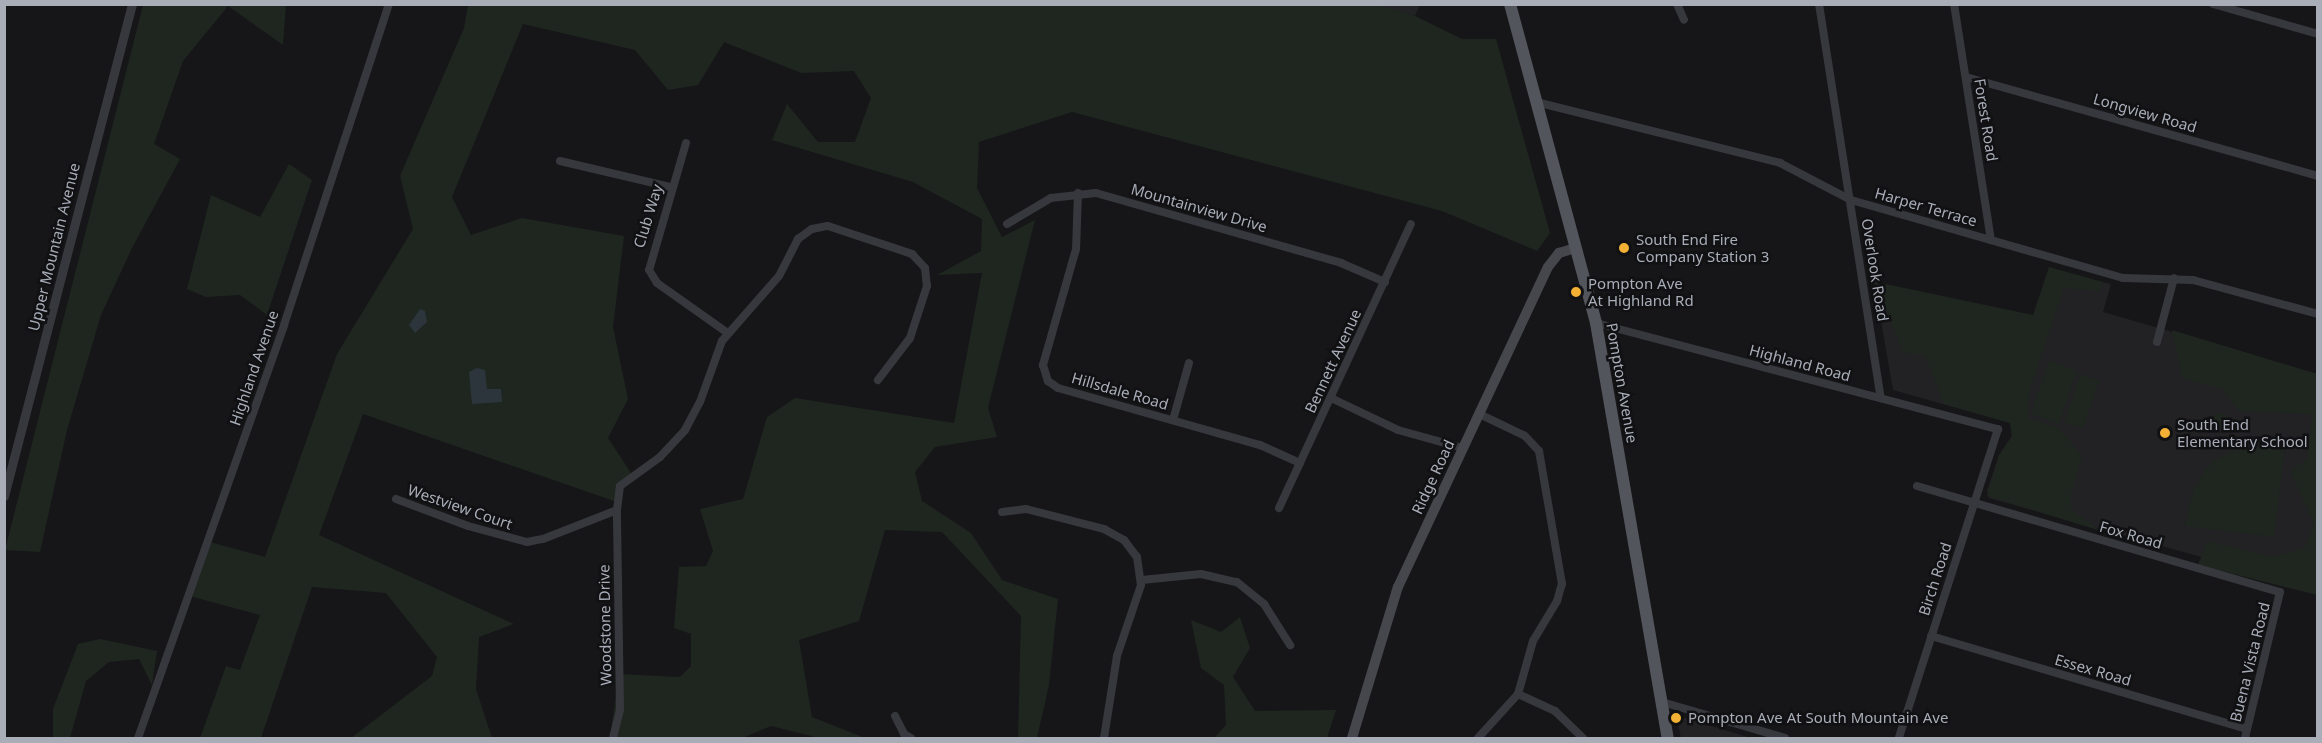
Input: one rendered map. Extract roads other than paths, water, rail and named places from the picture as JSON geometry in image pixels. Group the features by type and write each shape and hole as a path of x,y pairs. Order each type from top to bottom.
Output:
{"main road":[{"name":"Pompton Avenue","path":"1510,4 1534,101 1596,323 1668,738"},
{"name":"Ridge Road","path":"1352,738 1391,603 1548,267 1559,253 1575,248"}],"street":[{"name":"Upper Mountain Avenue","path":"4,496 132,4"},
{"name":"Highland Avenue","path":"138,738 284,325 389,4"},
{"path":"1677,4 1684,20"},
{"name":"Overlook Road","path":"1819,4 1881,398"},
{"name":"Forest Road","path":"1954,4 1991,240"},
{"path":"2213,4 2318,34"},
{"name":"Longview Road","path":"1966,76 2318,176"},
{"name":"Harper Terrace","path":"1534,101 1785,165 1851,200 2123,278 2193,279 2318,314"},
{"name":"Club Way","path":"686,143 650,257 650,274 657,283 728,333"},
{"path":"560,161 671,187"},
{"name":"Mountainview Drive","path":"1007,224 1042,201 1078,193 1105,195 1341,263 1385,282"},
{"name":"Hillsdale Road","path":"1078,193 1076,249 1044,373 1058,388 1260,445 1300,463"},
{"name":"Bennett Avenue","path":"1279,508 1412,224"},
{"name":"Woodstone Drive","path":"613,738 620,710 617,510 622,482 660,457 691,421 728,333 779,276 798,239 812,229 828,226 912,254 925,268 927,286 910,338 878,380"},
{"path":"2157,342 2174,278"},
{"name":"Highland Road","path":"1596,323 1998,429"},
{"path":"1173,420 1189,363"},
{"path":"1331,398 1398,430 1463,448"},
{"path":"1478,738 1518,694 1530,646 1559,597 1561,580 1539,451 1526,436 1479,414"},
{"name":"Birch Road","path":"1899,738 1998,429"},
{"name":"Fox Road","path":"1917,486 2280,592"},
{"name":"Westview Court","path":"396,500 468,526 527,542 543,539 617,510"},
{"path":"1002,513 1026,509 1111,532 1134,551 1142,580 1117,656 1104,738"},
{"path":"1142,580 1201,574 1237,582 1258,597 1290,645"},
{"name":"Buena Vista Road","path":"2245,738 2280,592"},
{"name":"Essex Road","path":"1932,636 2247,729"},
{"path":"1518,694 1555,711 1583,738"},
{"path":"1662,702 1785,738"},
{"path":"895,716 904,734 911,738"}],"place":[{"name":"South End Fire Company Station 3","path":"1624,248"},
{"name":"Pompton Ave At Highland Rd","path":"1576,292"},
{"name":"South End Elementary School","path":"2165,433"},
{"name":"Pompton Ave At South Mountain Ave","path":"1676,718"}]}
